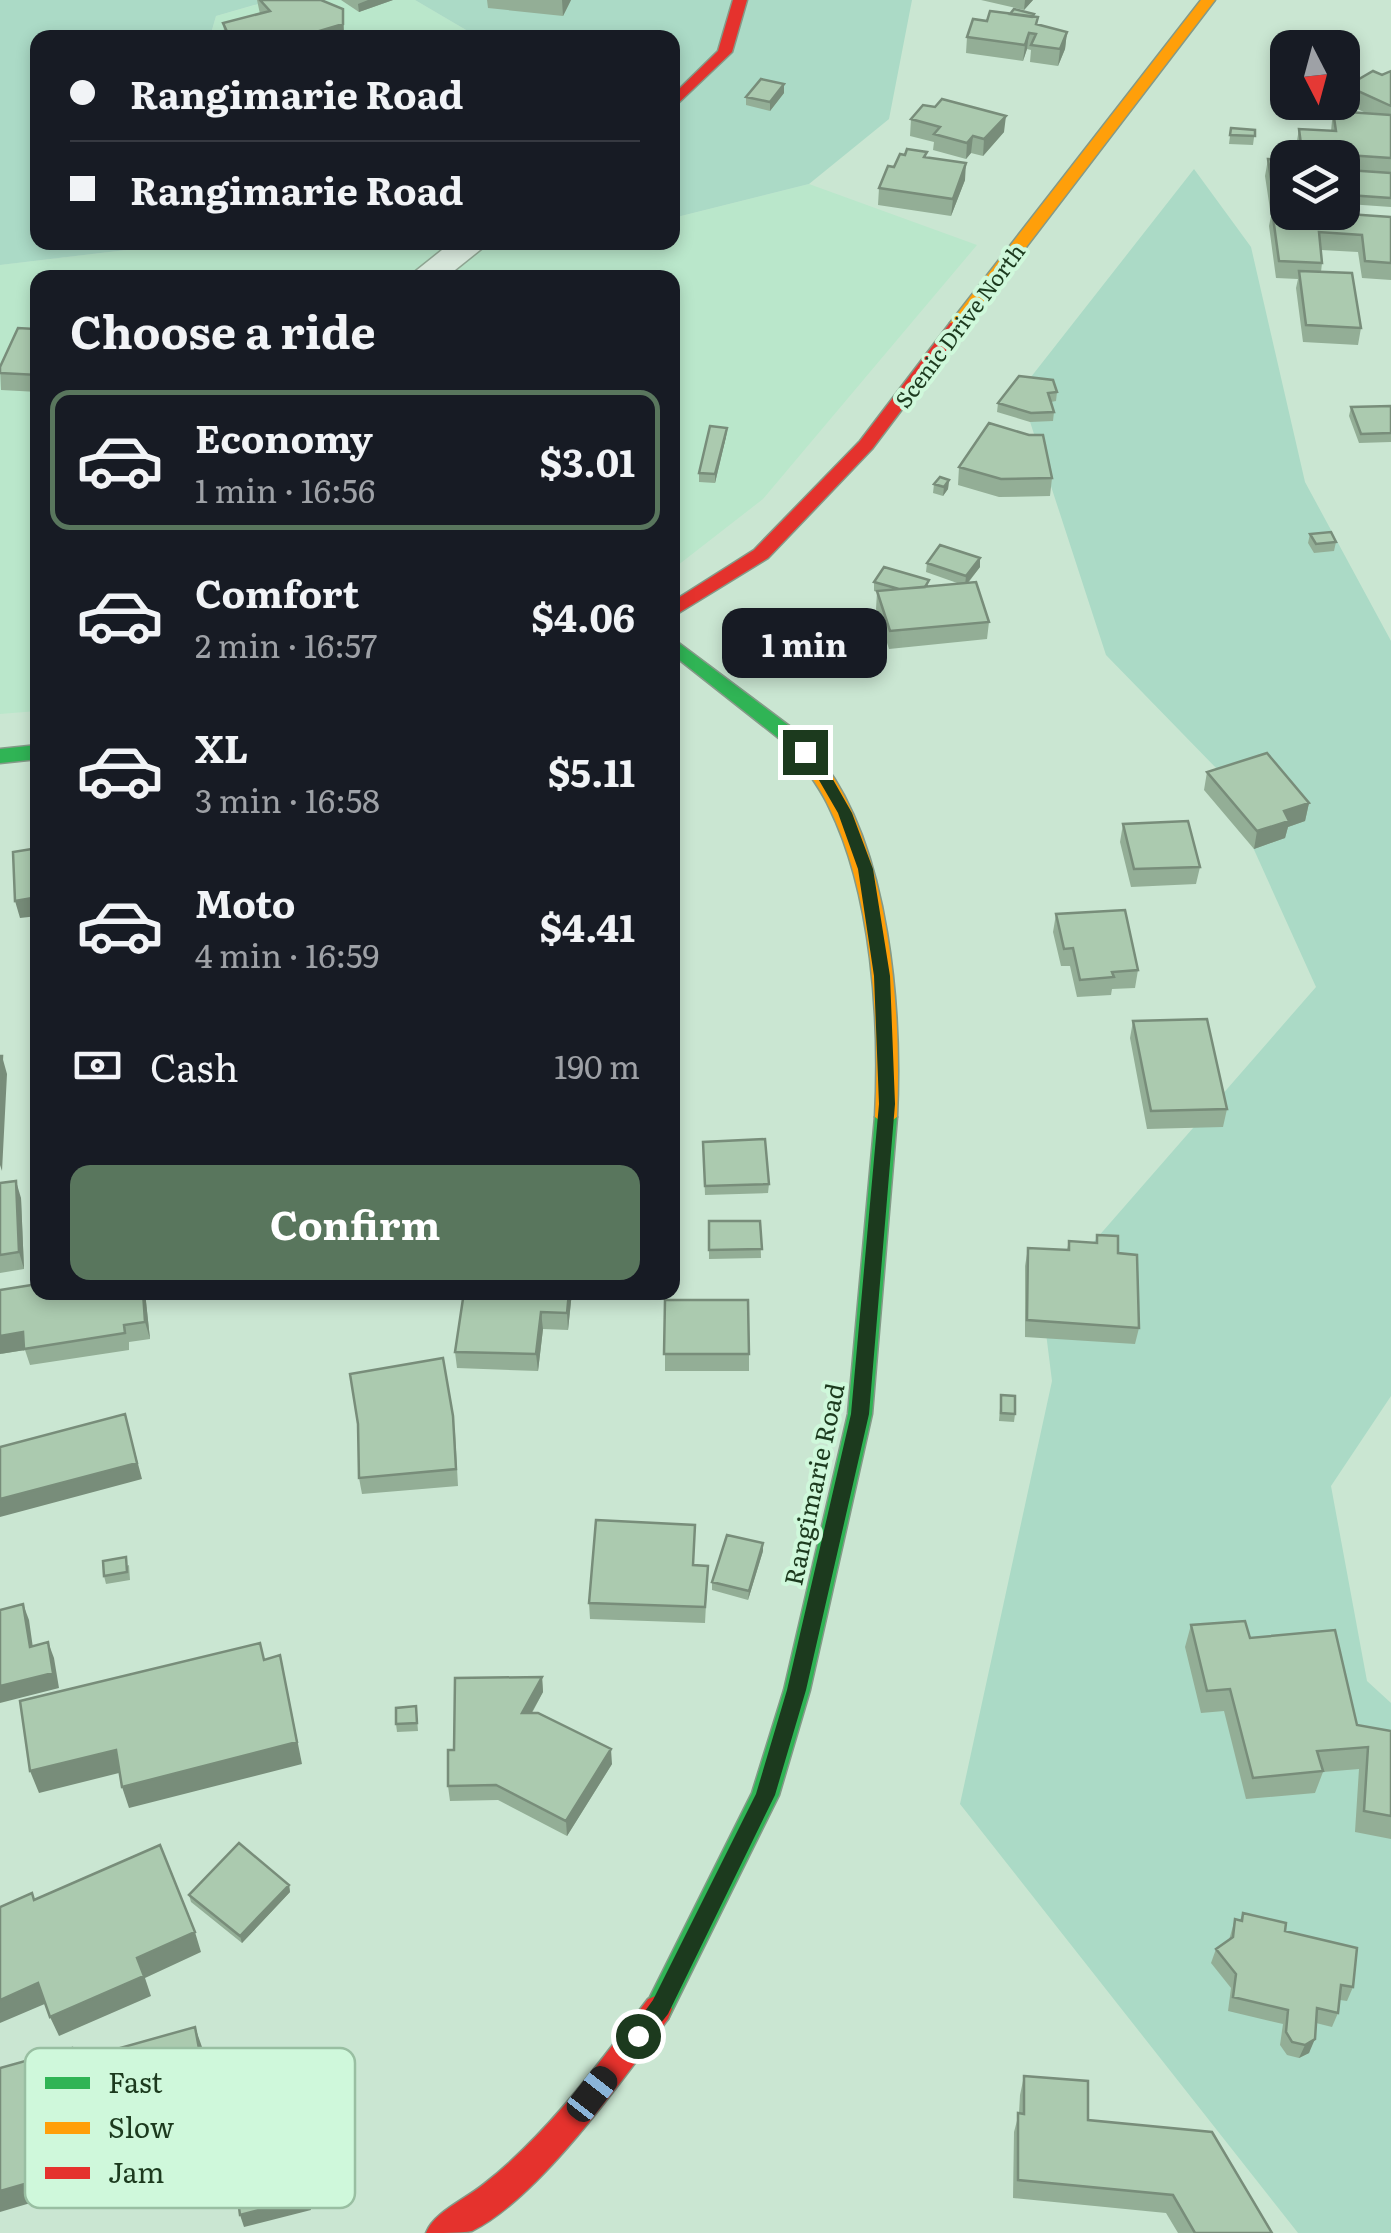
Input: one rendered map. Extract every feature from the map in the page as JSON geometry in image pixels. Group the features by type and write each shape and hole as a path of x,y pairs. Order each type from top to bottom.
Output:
{"street":[{"path":"680,96 725,52 740,0"},
{"name":"Scenic Drive North","path":"680,606 762,554 866,445 1208,0"},
{"path":"434,270 463,250"},
{"name":"Rangimarie Road","path":"441,2233 482,2209 570,2123 660,2007 765,1795 797,1690 860,1414 887,1104 882,976 865,869 845,813 822,772 788,732 680,650"},
{"path":"0,756 30,753"}],"green space":[{"path":"0,0 272,0 216,16 212,30 30,30 30,250 126,250 0,265"},
{"path":"273,0 415,0 466,30 212,30 216,16"},
{"path":"415,0 912,0 889,119 809,184 680,216 680,30 466,30"},
{"path":"1194,169 1251,247 1305,482 1391,641 1391,1396 1331,1486 1367,1681 1391,1703 1391,2233 1298,2233 960,1804 1052,1381 1042,1301 1316,987 1218,770 1106,655 1020,391"},
{"path":"809,184 977,245 763,499 680,564 680,270 30,270 30,712 0,714 0,265 126,250 680,250 680,216"}],"building":[{"path":"260,0 321,0 343,9 343,24 323,30 226,30 223,23 270,11"},
{"path":"1014,9 1034,14 1010,14"},
{"path":"990,11 1038,17 1036,24 1067,32 1060,49 1031,45 1036,34 1029,33 1025,45 967,37 973,19 987,21"},
{"path":"1373,71 1382,75 1391,71 1391,106 1360,92 1360,78"},
{"path":"761,79 784,84 770,102 746,97"},
{"path":"942,99 1006,116 984,139 973,136 967,143 934,134 940,127 911,119 923,105 935,107"},
{"path":"1360,113 1391,115 1391,158 1360,156 1360,140 1300,140 1299,129 1336,131 1334,120 1360,120"},
{"path":"1231,128 1255,130 1255,136 1230,135"},
{"path":"907,149 927,152 924,157 966,163 953,199 879,188 888,166 894,167"},
{"path":"1360,171 1391,173 1391,198 1360,196"},
{"path":"1360,215 1391,217 1391,263 1365,261 1362,235 1319,232 1322,263 1279,261 1275,230 1360,230"},
{"path":"1299,271 1352,273 1361,328 1306,325"},
{"path":"18,328 30,329 30,375 0,373 0,367"},
{"path":"1019,376 1053,380 1057,392 1048,393 1054,412 1031,413 998,403"},
{"path":"1391,406 1391,433 1361,434 1351,407"},
{"path":"989,423 1029,435 1043,435 1052,478 1001,479 959,467"},
{"path":"710,426 727,428 715,474 699,473"},
{"path":"940,477 949,480 944,487 934,484"},
{"path":"1331,532 1336,542 1316,544 1310,534"},
{"path":"940,545 980,558 966,576 927,563"},
{"path":"884,567 929,580 925,587 899,589 874,582"},
{"path":"976,582 989,622 890,631 877,591"},
{"path":"1267,753 1309,803 1284,811 1289,821 1257,831 1207,772"},
{"path":"1188,821 1200,867 1134,869 1123,824"},
{"path":"30,849 30,898 15,901 13,852"},
{"path":"1125,910 1138,970 1080,980 1073,948 1064,949 1056,914"},
{"path":"1207,1019 1227,1109 1151,1111 1133,1021"},
{"path":"765,1139 769,1184 705,1186 703,1142"},
{"path":"16,1181 19,1252 0,1255 0,1183"},
{"path":"709,1221 760,1221 762,1249 709,1250"},
{"path":"1097,1235 1118,1236 1118,1253 1137,1255 1139,1328 1027,1320 1028,1248 1069,1250 1069,1241 1097,1243"},
{"path":"30,1285 30,1300 144,1300 145,1322 124,1325 125,1333 24,1349 23,1332 0,1336 0,1290"},
{"path":"463,1300 568,1300 567,1313 541,1312 536,1354 455,1352"},
{"path":"665,1300 748,1300 749,1354 664,1354"},
{"path":"443,1358 453,1416 456,1469 359,1478 358,1424 350,1374"},
{"path":"1001,1395 1015,1396 1015,1414 1001,1413"},
{"path":"125,1414 137,1463 0,1499 0,1447"},
{"path":"596,1520 695,1525 693,1565 708,1566 705,1607 589,1603"},
{"path":"727,1535 763,1543 749,1591 712,1582"},
{"path":"126,1557 127,1572 104,1576 103,1561"},
{"path":"23,1604 30,1647 48,1642 53,1673 0,1686 0,1610"},
{"path":"1245,1621 1250,1638 1335,1630 1357,1725 1391,1731 1391,1816 1364,1811 1368,1747 1317,1751 1323,1771 1253,1778 1230,1689 1207,1691 1191,1625"},
{"path":"260,1643 264,1660 280,1655 297,1742 122,1787 116,1750 30,1771 20,1701"},
{"path":"542,1677 522,1713 538,1713 611,1749 566,1821 496,1785 448,1786 448,1750 454,1750 455,1678"},
{"path":"416,1706 417,1723 396,1724 396,1708"},
{"path":"239,1843 289,1885 240,1936 189,1895"},
{"path":"160,1845 195,1932 137,1958 144,1976 50,2017 38,1983 0,2000 0,1907 32,1893 34,1900"},
{"path":"1243,1913 1286,1923 1285,1931 1357,1948 1353,1987 1341,1985 1338,2013 1317,2008 1315,2039 1305,2045 1292,2042 1286,2032 1288,2010 1233,1997 1236,1974 1216,1949 1233,1937 1235,1919 1242,1921"},
{"path":"195,2027 199,2048 120,2048"},
{"path":"25,2061 25,2184 0,2191 0,2068"},
{"path":"1024,2076 1088,2081 1088,2120 1212,2132 1272,2233 1195,2233 1173,2195 1018,2180 1018,2113 1024,2114"},
{"path":"239,2208 266,2208 240,2215"}],"traffic: fast":[{"path":"680,650 797,742"},
{"path":"0,756 30,753"},
{"path":"658,2009 765,1795 797,1690 860,1414 886,1117"}],"traffic: slow":[{"path":"956,327 1208,0"},
{"path":"797,742 840,807 865,878 879,954 886,1117"}],"traffic: jam":[{"path":"680,97 725,52 740,0"},
{"path":"680,606 761,554 866,445 956,327"},
{"path":"441,2233 474,2212 533,2161 658,2009"}],"route":[{"path":"638,2036 660,2007 765,1795 797,1690 860,1414 887,1104 882,976 865,869 845,813 822,772 805,752"}]}
